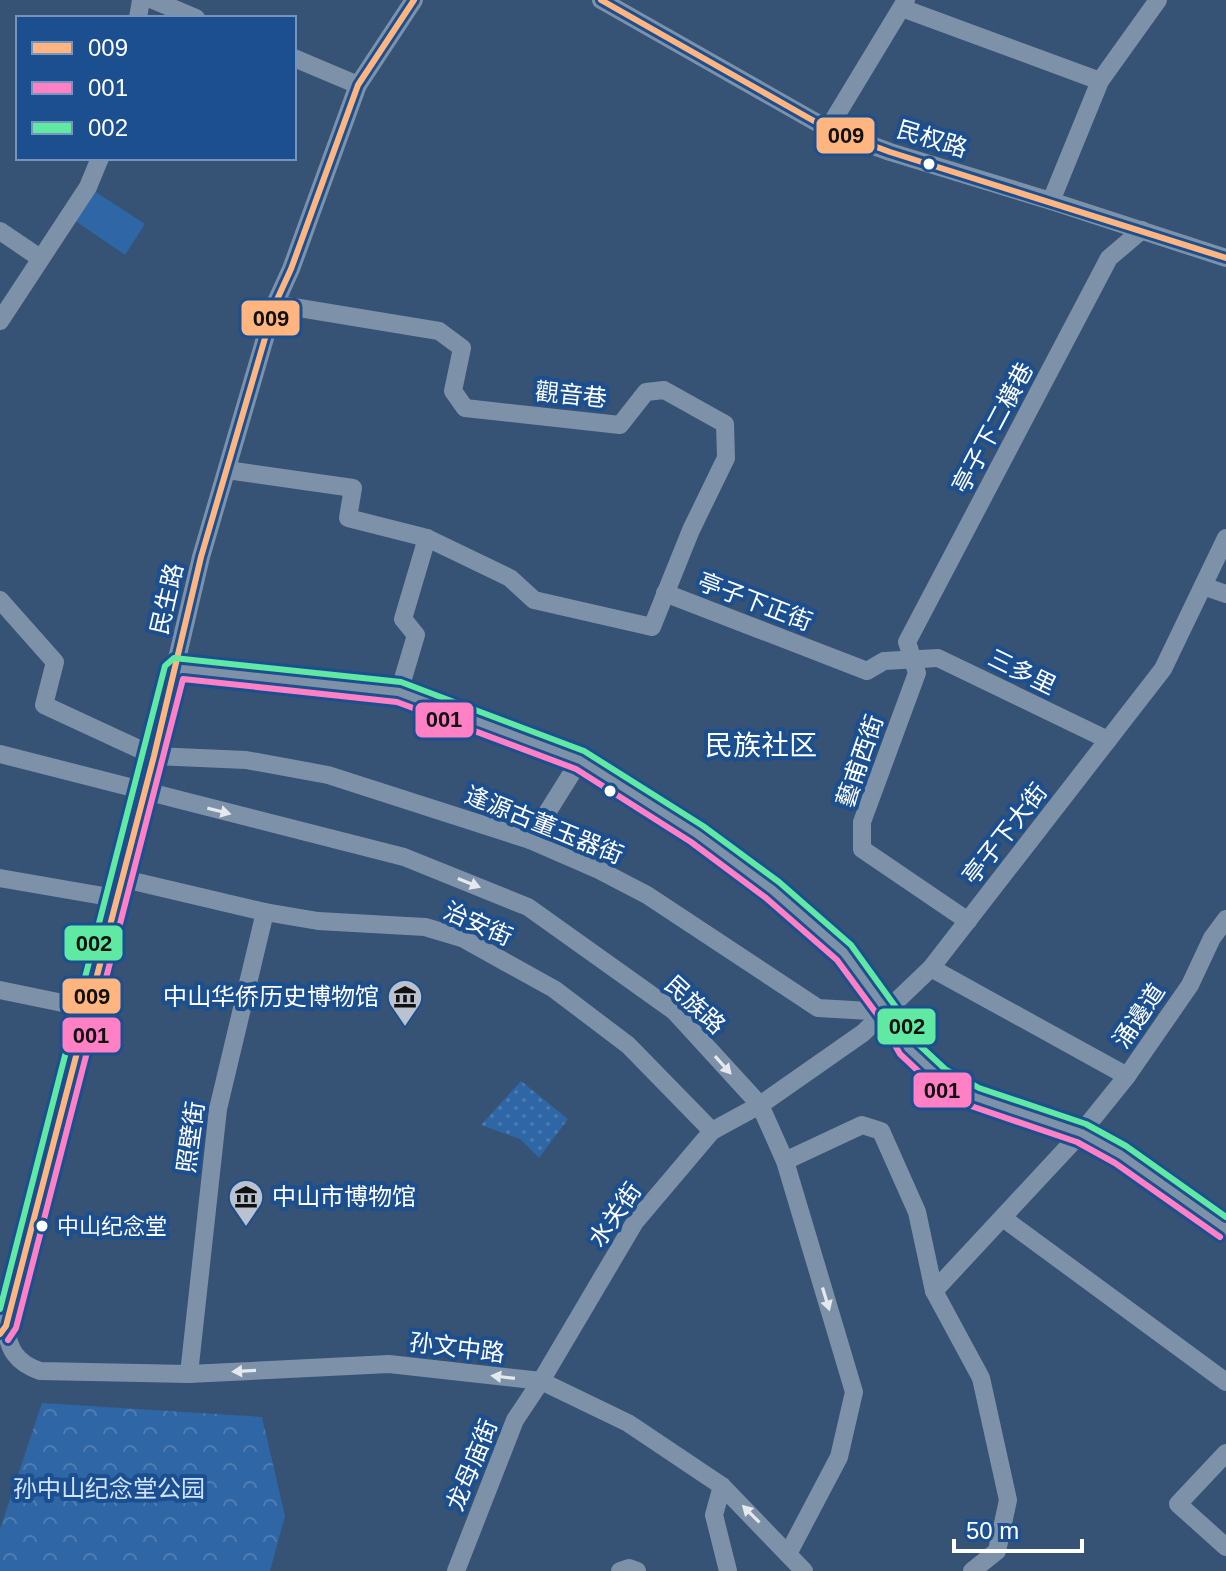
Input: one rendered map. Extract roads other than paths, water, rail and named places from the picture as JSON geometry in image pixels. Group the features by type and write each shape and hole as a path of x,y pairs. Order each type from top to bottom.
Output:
{"street":[{"path":"153,0 191,16"},
{"name":"民生路","path":"3,1330 154,756 201,557 275,304 291,269 358,85 414,0"},
{"name":"民权路","path":"601,0 828,129 890,152 1226,258"},
{"path":"1051,201 1100,81 1158,0"},
{"path":"828,129 904,4 1100,81"},
{"path":"296,59 358,85"},
{"path":"0,321 88,187 99,160"},
{"name":"亭子下二橫巷","path":"912,660 907,642 1109,258 1142,230"},
{"path":"0,231 40,258"},
{"name":"觀音巷","path":"275,304 439,331 462,348 453,391 465,408 620,425 646,392 664,390 725,424 726,458 665,593"},
{"name":"亭子下正街","path":"227,470 353,488 348,518 427,538 510,578 534,600 652,627 665,593 867,671 884,661 912,660"},
{"path":"399,692 416,635 403,619 427,538"},
{"name":"亭子下大街","path":"760,1105 863,1033 931,968 1163,669 1226,538"},
{"path":"1203,586 1226,594"},
{"path":"0,600 55,662 44,705 154,756"},
{"name":"三多里","path":"912,660 938,658 1108,740"},
{"name":"藝甫西街","path":"912,660 917,673 862,822 862,849 968,921"},
{"path":"175,668 399,692 580,760 697,834 772,890 844,953 887,1012 908,1048 939,1077 975,1097 1081,1133 1120,1154 1226,1229"},
{"name":"民族路","path":"0,754 404,857 528,907 674,1011 760,1105 785,1161 854,1392 839,1457 789,1552"},
{"name":"逢源古董玉器街","path":"154,756 246,760 328,775 530,840 647,895 818,1008 887,1012"},
{"path":"530,840 580,760"},
{"path":"0,878 115,898"},
{"name":"治安街","path":"120,878 265,912 318,921 425,927 462,938 554,989 628,1045 712,1131"},
{"name":"照壁街","path":"189,1374 218,1109 265,912"},
{"name":"涌邊道","path":"934,1291 1081,1133 1127,1076 1190,985 1212,938 1226,919"},
{"path":"931,968 1127,1076"},
{"path":"0,990 87,1008"},
{"name":"水关街","path":"541,1381 635,1222 712,1131 760,1105"},
{"path":"785,1161 862,1125 881,1131 917,1212 934,1291 981,1378 1008,1500 997,1551 972,1571"},
{"path":"1003,1218 1226,1382"},
{"name":"孙文中路","path":"3,1330 18,1361 40,1371 189,1374 389,1364 541,1381 628,1423 722,1486 804,1571"},
{"name":"龙母庙街","path":"456,1571 515,1420 541,1381"},
{"path":"1226,1453 1178,1504 1226,1547"},
{"path":"722,1486 714,1515 728,1571"},
{"path":"620,1571 629,1568 637,1571"}],"place":[{"name":"中山华侨历史博物馆","path":"405,1028"},
{"name":"中山纪念堂","path":"42,1226"},
{"name":"中山市博物馆","path":"246,1228"}],"district":[{"name":"民族社区","path":"761,745"}],"park label":[{"name":"孙中山纪念堂公园","path":"109,1489"}]}
